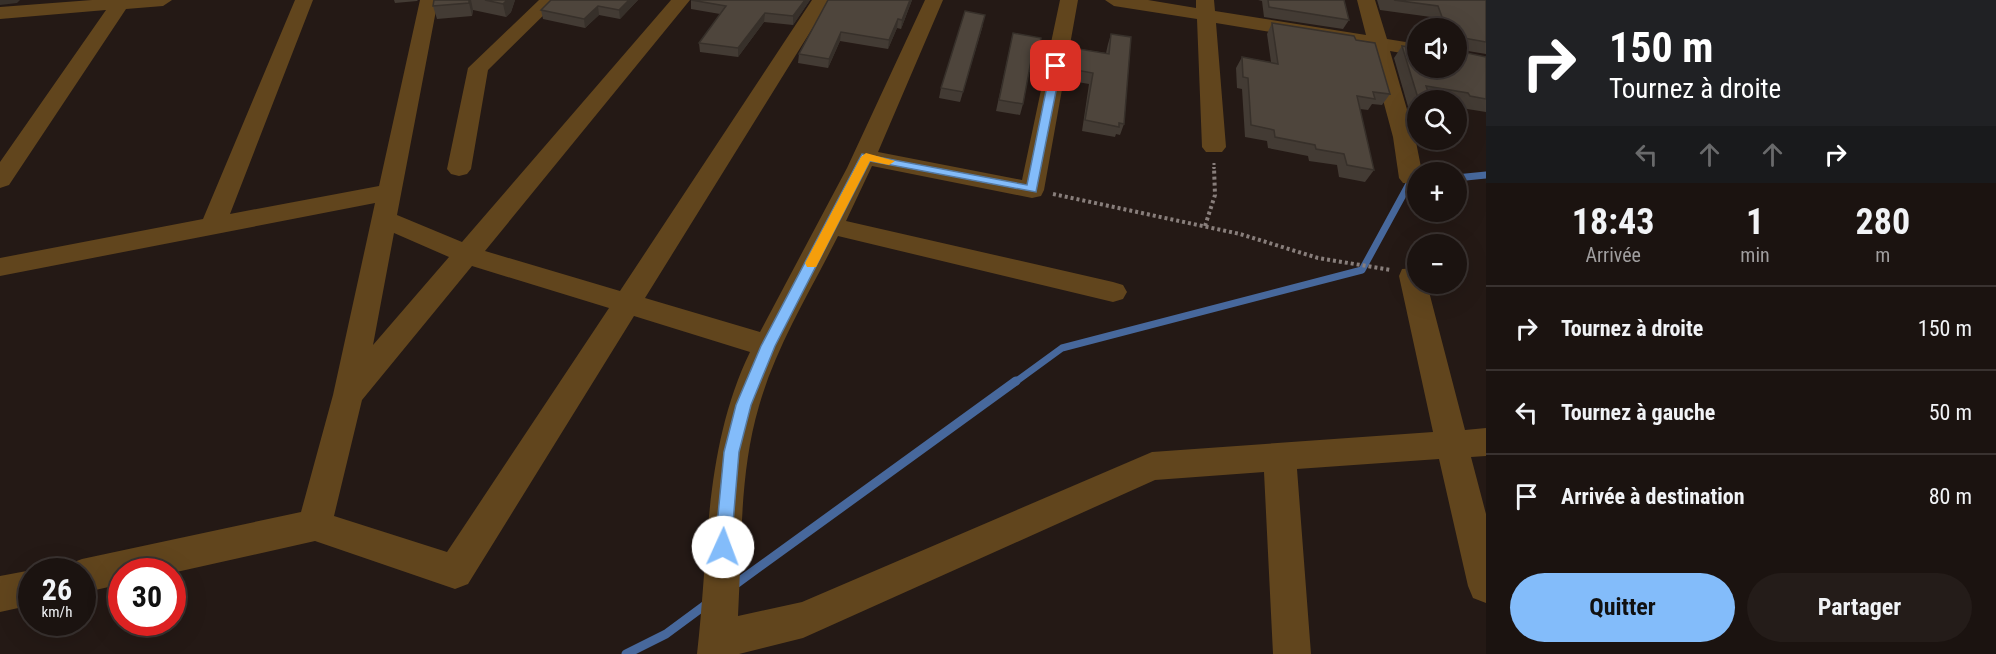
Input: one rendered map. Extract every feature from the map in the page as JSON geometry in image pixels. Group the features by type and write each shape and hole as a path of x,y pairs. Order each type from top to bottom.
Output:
{"street":[{"path":"0,13 163,0"},
{"path":"213,226 304,0"},
{"path":"315,525 348,395 429,0"},
{"path":"459,169 478,68 550,0"},
{"path":"348,395 681,0"},
{"path":"96,573 315,525 455,572 821,0"},
{"path":"934,0 866,157 768,346 744,405 731,452 724,524 718,637 803,620 1152,466 1486,442"},
{"path":"866,157 1032,190 1069,0"},
{"path":"1114,0 1205,8 1407,48"},
{"path":"1366,0 1381,44 1408,162"},
{"path":"0,180 121,2"},
{"path":"1205,8 1214,147"},
{"path":"0,267 390,192"},
{"path":"384,219 466,255 768,346"},
{"path":"831,226 1113,292"},
{"path":"1416,294 1486,586"},
{"path":"1280,458 1293,654"},
{"path":"0,594 18,590"}],"path":[{"path":"1205,226 1215,195 1214,147"},
{"path":"1032,190 1240,234 1318,258 1393,270 1407,274"}],"building":[{"path":"434,0 469,0 469,3 433,6"},
{"path":"485,0 507,0 503,4"},
{"path":"551,0 629,0 619,10 598,6 584,19 541,10"},
{"path":"691,0 805,0 793,16 765,13 738,48 699,43 726,6"},
{"path":"828,0 910,0 902,20 898,19 889,40 841,32 829,59 799,54"},
{"path":"1268,0 1344,0 1349,20 1269,7"},
{"path":"1394,0 1486,0 1486,42 1467,39 1467,18 1442,18 1438,6"},
{"path":"965,11 985,15 963,92 941,88"},
{"path":"1272,23 1354,36 1356,40 1375,43 1390,94 1373,92 1375,99 1357,96 1374,170 1347,165 1344,154 1316,149 1315,145 1275,137 1274,130 1251,125 1248,78 1243,77 1242,57 1278,64"},
{"path":"1013,33 1041,38 1040,42 1050,43 1045,63 1031,61 1023,104 999,100"},
{"path":"1111,34 1131,37 1124,124 1119,123 1119,127 1085,120 1093,73 1070,69 1073,48 1109,54"},
{"path":"1402,46 1407,47 1407,62"},
{"path":"1467,53 1486,57 1486,99 1470,96 1467,90 1426,86 1427,90 1416,90 1412,78 1467,78"}],"waterway":[{"path":"1467,177 1486,175"},
{"path":"1014,383 1062,348 1362,270 1407,188"},
{"path":"733,586 1016,381"},
{"path":"626,654 666,634 708,603"}],"slow traffic":[{"path":"811,263 866,157 889,161"}],"route":[{"path":"723,547 731,452 744,405 768,346 866,157 1032,190 1056,66"}]}
